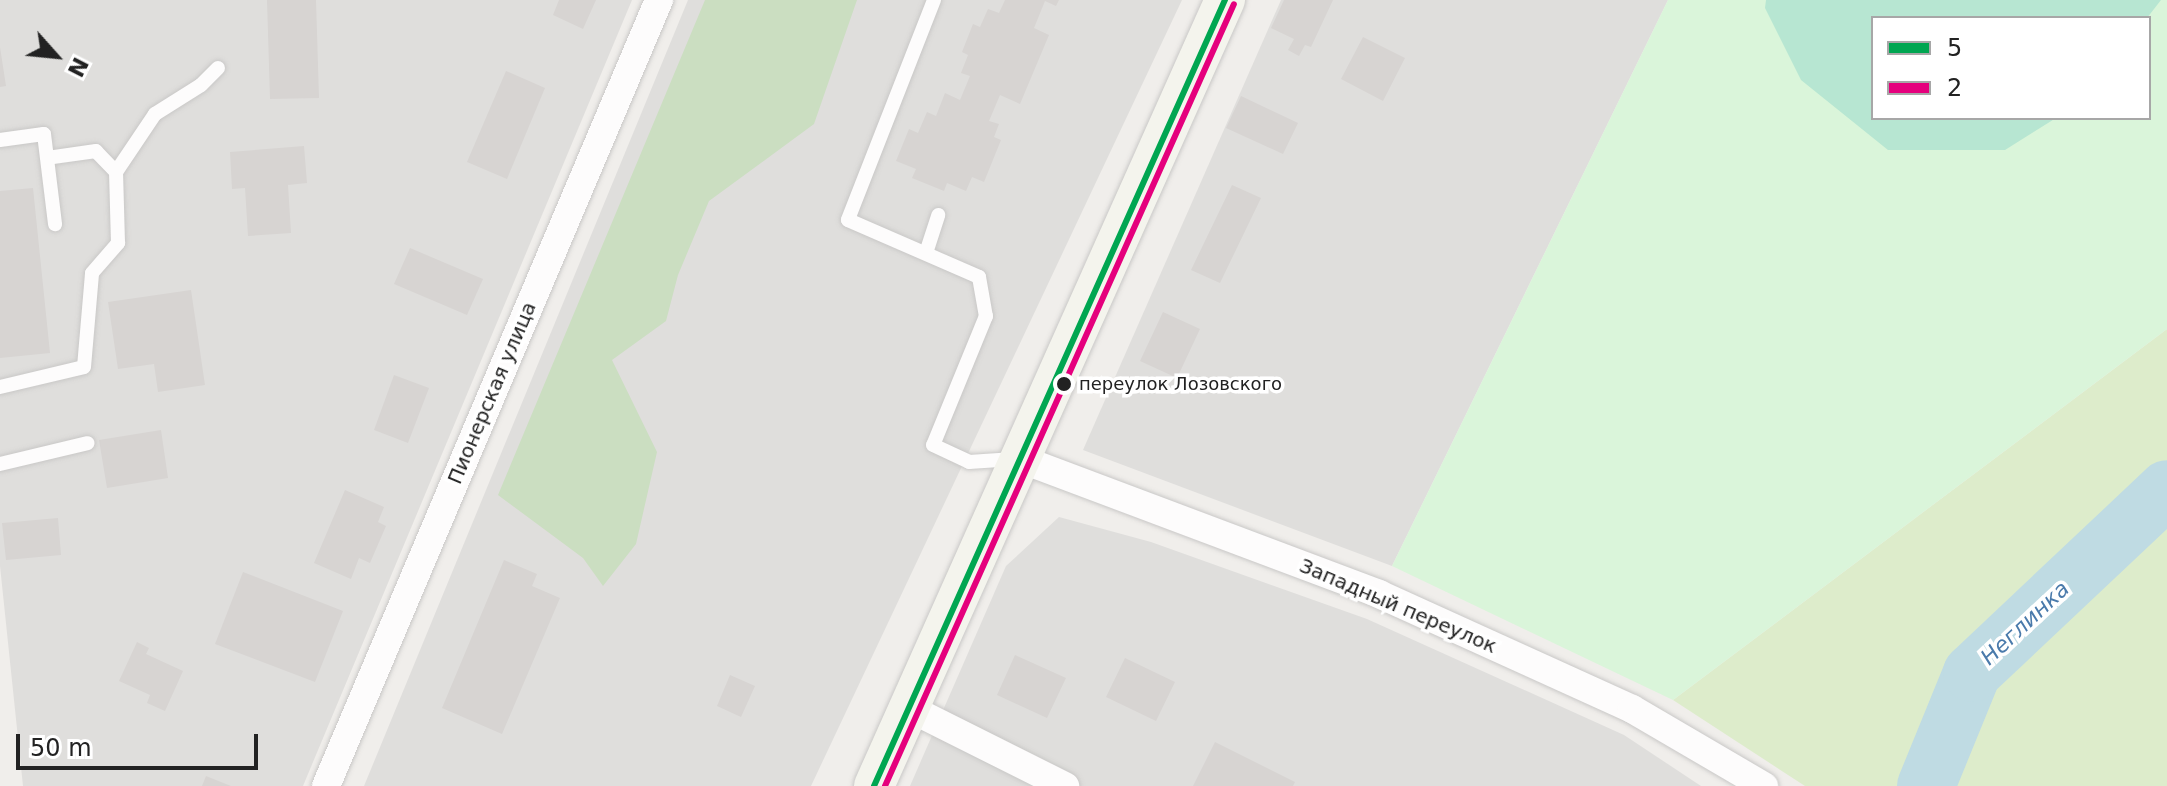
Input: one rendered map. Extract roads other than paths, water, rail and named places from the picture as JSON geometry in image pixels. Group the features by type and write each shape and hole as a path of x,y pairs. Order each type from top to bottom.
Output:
{"main road":[{"path":"874,786 1225,0"}],"street":[{"name":"Пионерская улица","path":"326,786 659,0"},
{"name":"Западный переулок","path":"1018,458 1379,594 1632,709 1764,786"},
{"path":"907,707 1065,786"}],"lane":[{"path":"934,0 848,220 979,277 986,316 933,445 969,462 1018,458"},
{"path":"0,387 84,367 92,273 118,243 116,172 155,114 201,85 218,68"},
{"path":"0,140 44,134 55,224"},
{"path":"47,158 96,151 116,172"},
{"path":"926,253 938,215"},
{"path":"0,464 88,443"}],"waterway":[{"name":"Неглинка","path":"1926,786 1972,673 2167,489"}],"place":[{"name":"переулок Лозовского","path":"1064,384"}]}
